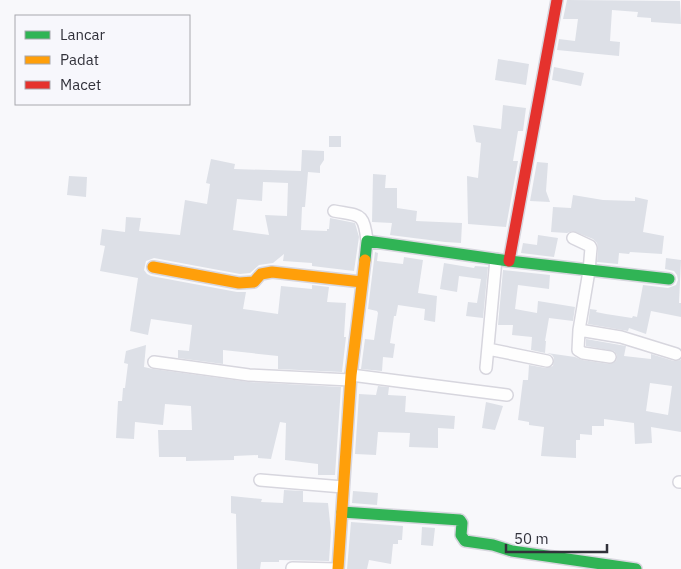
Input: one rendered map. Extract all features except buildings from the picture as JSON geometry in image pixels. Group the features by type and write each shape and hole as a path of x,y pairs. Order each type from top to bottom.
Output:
{"street":[{"path":"509,261 557,0"},
{"path":"292,568 338,569 351,378 367,241 363,220 353,214 334,211"},
{"path":"573,238 590,246 589,271 578,330 578,348 580,352 610,357"},
{"path":"367,241 509,261 669,279"},
{"path":"486,368 496,259"},
{"path":"153,267 239,283 254,282 261,274 272,272 362,282"},
{"path":"578,330 622,337 676,354"},
{"path":"488,349 547,360"},
{"path":"154,362 249,375 351,378 507,395"},
{"path":"260,480 343,487"},
{"path":"342,512 460,520 462,523 460,534 462,539 466,541 493,545 512,551 636,569"}],"traffic: fast":[{"path":"365,260 367,241 509,261 669,279"},
{"path":"342,512 460,520 462,523 461,535 465,541 493,545 512,551 636,569"}],"traffic: slow":[{"path":"338,569 351,375 365,260"},
{"path":"153,267 239,283 254,282 261,274 272,272 362,282"}],"traffic: jam":[{"path":"509,261 557,0"}]}
